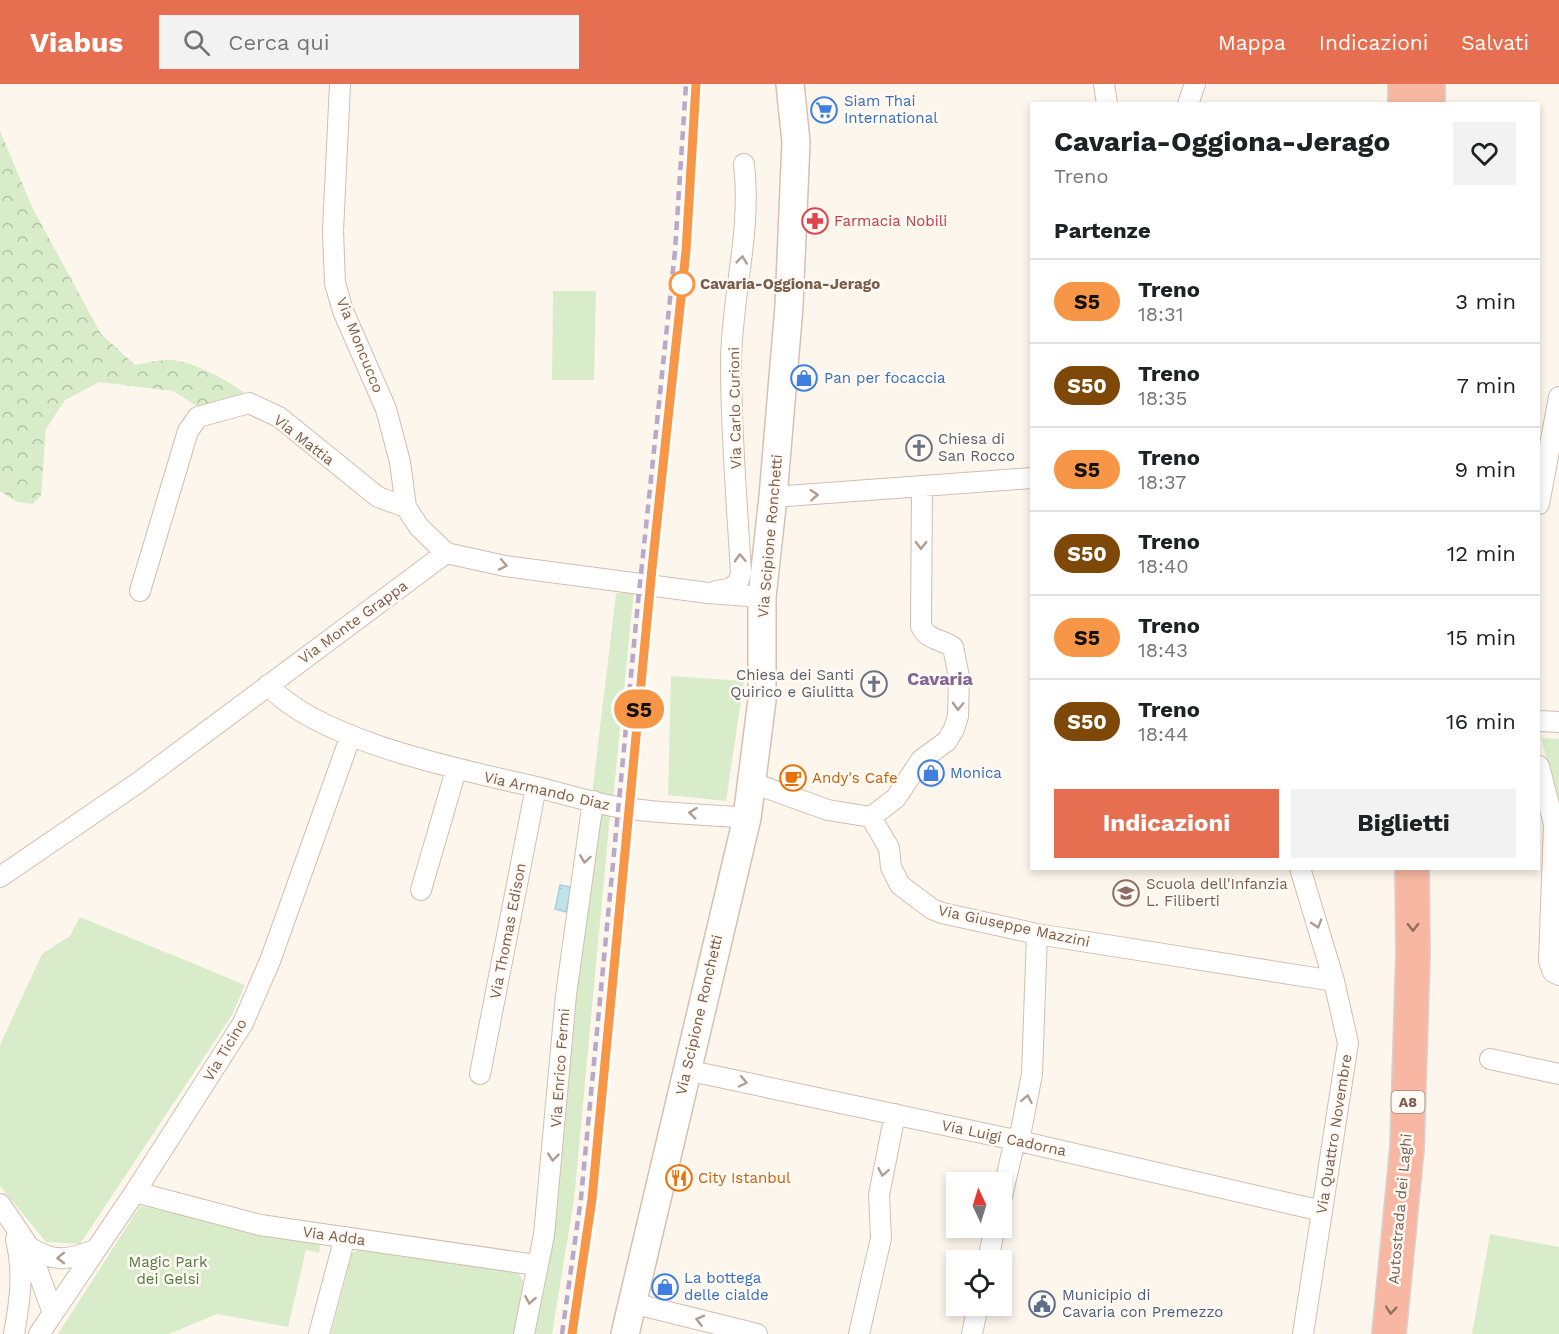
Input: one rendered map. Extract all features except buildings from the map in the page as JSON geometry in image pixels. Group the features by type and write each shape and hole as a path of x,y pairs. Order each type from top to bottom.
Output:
{"highway":[{"path":"1405,84 1405,102"},
{"path":"1428,84 1428,102"},
{"name":"Autostrada dei Laghi","path":"1389,1334 1407,1148 1413,870"},
{"name":"Autostrada dei Laghi","path":"1412,1334 1430,1146 1436,958 1435,870"}],"main road":[{"name":"Via Scipione Ronchetti","path":"625,1334 747,818 764,681 762,597 789,306 796,142 790,84"}],"street":[{"name":"Via Moncucco","path":"340,84 333,231 335,282 343,311 386,409 400,462 406,507 420,527 446,553"},
{"path":"1104,84 1107,102"},
{"path":"1189,102 1195,84"},
{"name":"Via Carlo Curioni","path":"708,593 729,589 738,583 741,573 730,362 743,253 747,188 744,164"},
{"path":"1540,500 1555,434 1559,397"},
{"name":"Via Mattia","path":"140,591 188,431 198,417 218,410 249,403 279,417 378,497 406,507"},
{"path":"773,497 1030,478"},
{"path":"750,782 828,810 871,818 896,798 921,760 947,741 954,729 958,716 957,659 953,647 944,640 924,634 921,626 922,486"},
{"path":"446,553 505,566 708,593 762,597"},
{"name":"Via Monte Grappa","path":"0,877 139,782 446,553"},
{"name":"Via Armando Diaz","path":"268,685 291,707 351,735 456,770 624,808 747,818"},
{"path":"1540,721 1559,722"},
{"name":"Via Ticino","path":"39,1334 135,1192 243,1023 270,961 351,735"},
{"path":"1540,769 1554,824 1549,961 1554,972 1559,975"},
{"path":"421,890 456,770"},
{"name":"Via Thomas Edison","path":"480,1074 536,787"},
{"name":"Via Enrico Fermi","path":"524,1334 536,1265 544,1235 566,995 593,801"},
{"name":"Via Giuseppe Mazzini","path":"871,818 889,848 895,877 908,892 942,913 1037,934 1334,981"},
{"name":"Via Quattro Novembre","path":"1301,870 1334,981 1348,1043 1303,1334"},
{"path":"1008,1172 1015,1140 1021,1131 1032,1074 1037,934"},
{"path":"1490,1059 1559,1074"},
{"name":"Via Luigi Cadorna","path":"686,1070 1015,1140 1322,1211"},
{"path":"859,1334 881,1238 879,1190 895,1114"},
{"name":"Via Adda","path":"135,1192 260,1225 536,1265"},
{"path":"0,1204 14,1228 29,1247 53,1314"},
{"path":"14,1228 21,1261 22,1288 14,1334"},
{"path":"319,1334 345,1237"},
{"path":"29,1247 53,1259 73,1258 95,1250"},
{"path":"22,1288 39,1334"},
{"path":"632,1303 757,1334"},
{"path":"972,1334 976,1316"}],"green space":[{"path":"0,131 33,209 101,334 135,365 168,360 189,364 227,381 255,402 218,400 198,407 173,391 99,382 65,400 46,429 41,495 33,504 17,502 0,491"},
{"path":"553,291 596,291 594,380 552,380"},
{"path":"634,589 613,800 592,795 616,594"},
{"path":"671,676 744,681 726,801 668,795"},
{"path":"1541,738 1559,739 1559,802"},
{"path":"597,813 610,815 574,1200 552,1334 535,1334 546,1266 572,1004"},
{"path":"80,917 245,985 232,1015 80,1244 46,1242 0,1186 0,1045 42,954 70,936"},
{"name":"Magic Park dei Gelsi","path":"140,1206 321,1241 319,1253 306,1250 288,1327 217,1314 169,1334 58,1334"},
{"path":"1490,1234 1559,1247 1559,1334 1472,1334"},
{"path":"359,1250 519,1273 523,1281 514,1334 331,1334 352,1253"}],"water":[{"path":"560,885 571,887 566,912 555,909"}],"railway":[{"path":"562,1334 581,1198 638,602 675,251 686,84"},
{"path":"573,1334 592,1199 652,568 686,251 696,84"}],"train":[{"name":"S5","path":"572,1334 586,1252 601,1114 629,801 686,251 696,84"}],"place":[{"name":"Siam Thai International","path":"824,110"},
{"name":"Farmacia Nobili","path":"815,221"},
{"name":"Cavaria-Oggiona-Jerago","path":"682,284"},
{"name":"Pan per focaccia","path":"804,378"},
{"name":"Chiesa di San Rocco","path":"919,448"},
{"name":"Chiesa dei Santi Quirico e Giulitta","path":"874,684"},
{"name":"Monica","path":"931,773"},
{"name":"Andy's Cafe","path":"793,778"},
{"name":"Scuola dell'Infanzia L. Filiberti","path":"1126,893"},
{"name":"City Istanbul","path":"679,1178"},
{"name":"La bottega delle cialde","path":"665,1287"},
{"name":"Municipio di Cavaria con Premezzo","path":"1042,1304"}],"district":[{"name":"Cavaria","path":"940,678"}]}
